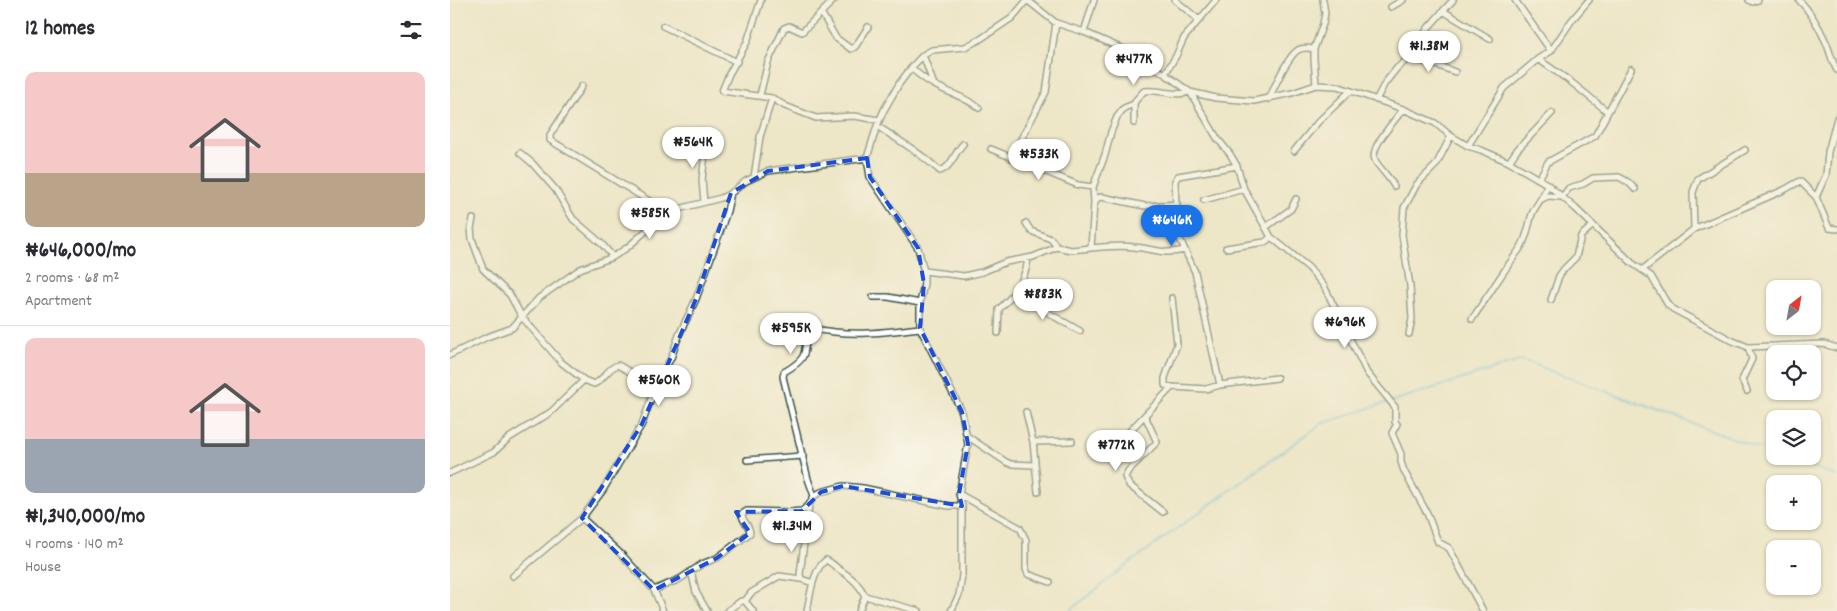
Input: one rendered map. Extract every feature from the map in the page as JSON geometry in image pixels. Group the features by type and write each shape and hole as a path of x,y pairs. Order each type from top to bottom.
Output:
{"street":[{"path":"760,95 768,62 784,28 789,26 802,32 834,0"},
{"path":"951,611 959,595 962,576 962,506 959,494 968,444 967,436 962,412 920,328 920,303 924,284 924,272 918,248 870,178 867,158 878,123 899,84 923,55 932,50 964,47 979,40 1012,18 1027,0 1056,23 1084,32 1123,49 1166,74 1190,92 1237,166 1244,189 1271,237 1309,268 1324,286 1367,373 1395,407 1395,422 1397,424 1392,432 1401,454 1404,471 1427,513 1438,542 1449,548 1483,611"},
{"path":"1084,32 1094,0"},
{"path":"1175,0 1199,20"},
{"path":"1166,74 1184,38 1216,0"},
{"path":"1316,85 1314,49 1323,24 1325,13 1323,0"},
{"path":"1391,7 1403,0"},
{"path":"1376,100 1385,82 1409,58 1428,28 1453,0"},
{"path":"1515,0 1551,51"},
{"path":"1468,146 1504,88 1551,51 1572,20 1590,0"},
{"path":"1749,0 1753,2 1758,0"},
{"path":"1798,0 1804,5 1826,41 1837,70"},
{"path":"759,1 747,42 722,91 772,98 785,106 816,118 854,116 878,123 910,145 918,154 926,157 940,171 946,168 955,152 963,144"},
{"path":"1443,11 1490,39"},
{"path":"822,14 836,38 851,49 868,27"},
{"path":"1011,158 1046,92 1056,23"},
{"path":"663,26 737,62"},
{"path":"1268,99 1285,68 1298,50 1305,48 1314,49"},
{"path":"923,55 934,84"},
{"path":"1409,58 1431,63 1455,72"},
{"path":"1538,60 1571,82 1608,112"},
{"path":"911,68 934,84 962,99 968,100 979,108"},
{"path":"1539,179 1548,162 1595,136 1631,69"},
{"path":"1134,123 1134,104 1144,91 1162,91 1174,94 1190,92 1216,98 1244,101 1268,99 1316,85 1336,86 1403,109 1434,123 1468,146 1509,162 1547,184 1632,263 1656,281 1668,305 1733,341 1748,347 1824,344 1837,348"},
{"path":"582,86 550,135 550,140 667,212"},
{"path":"1294,151 1318,122 1350,91"},
{"path":"754,177 760,137 772,98"},
{"path":"1090,248 1094,203 1093,187 1117,117 1124,108 1134,104"},
{"path":"1394,186 1375,160 1374,152 1377,144 1403,109"},
{"path":"1509,162 1517,150 1552,113"},
{"path":"1816,197 1826,175 1828,152 1837,118"},
{"path":"704,202 702,180 707,136"},
{"path":"1409,334 1412,319 1410,286 1402,235 1404,208 1417,184 1436,165 1451,136"},
{"path":"991,149 1078,185 1093,187"},
{"path":"1694,229 1693,192 1698,179 1745,150"},
{"path":"520,153 532,163 555,189 573,220 602,244 613,257"},
{"path":"450,354 512,328 540,298 580,268 613,257 628,248 667,212 731,193 746,181 768,171 867,158"},
{"path":"1220,385 1195,272 1177,229 1176,181 1178,176 1237,166"},
{"path":"1562,197 1570,188 1583,184 1593,178 1619,177 1635,189"},
{"path":"1642,270 1694,229 1784,190 1800,181 1816,197 1829,228 1837,229"},
{"path":"1472,319 1491,293 1504,270 1512,263 1515,254 1519,251 1533,212 1545,193 1547,184"},
{"path":"1204,200 1244,189"},
{"path":"513,576 582,518 603,490 638,432 696,299 725,219 731,193"},
{"path":"1542,199 1548,196 1562,197"},
{"path":"1094,203 1097,198 1102,198 1145,206 1177,204"},
{"path":"1266,227 1291,209 1296,199"},
{"path":"474,220 471,228 472,239 483,269 510,295 522,317 561,362 584,380 594,384 600,381 612,367 618,365 656,387"},
{"path":"1026,223 1032,231 1055,242 1057,247"},
{"path":"1551,300 1559,276 1576,257 1582,236 1593,225"},
{"path":"1226,248 1265,242 1271,237"},
{"path":"924,272 964,276 982,272 1006,262 1028,258 1057,247 1071,250 1122,246 1136,247 1159,253 1185,250"},
{"path":"998,333 999,309 1016,292 1027,268 1028,258"},
{"path":"1016,292 1038,300 1050,314 1080,331"},
{"path":"873,297 888,297 920,303"},
{"path":"1172,298 1177,344 1165,378 1165,385 1206,389 1220,385 1277,378"},
{"path":"814,496 808,479 783,377 784,372 803,359 806,351 806,332 810,328 845,334 875,334 920,328"},
{"path":"1746,391 1742,380 1752,359 1748,347"},
{"path":"450,473 494,452 509,438 551,412 584,380"},
{"path":"1122,440 1172,387"},
{"path":"1026,412 1033,442 1038,492"},
{"path":"1145,416 1157,442 1128,471 1125,477 1129,485 1163,512"},
{"path":"967,436 1006,462 1034,465"},
{"path":"1033,442 1072,441"},
{"path":"747,460 803,456"},
{"path":"654,590 680,579 702,564 717,558 750,533 749,527 742,517 744,512 762,510 802,511 809,505 814,496 843,486 863,488 937,504 962,506"},
{"path":"959,494 1020,528 1026,540 1026,569 1028,574 1050,582"},
{"path":"802,579 800,574 809,505"},
{"path":"582,518 623,556 654,590 663,611"},
{"path":"807,611 813,582 822,563 826,560 833,563 841,572 861,587 865,596 859,611"},
{"path":"691,571 696,592 708,611"},
{"path":"727,611 741,601 745,601 751,593 778,576 813,582"},
{"path":"865,596 919,611"},
{"path":"745,601 753,611"}],"highlighted area":[{"path":"867,158 870,177 918,248 924,284 920,328 962,412 968,444 959,494 962,506 843,486 821,492 802,511 736,512 750,533 717,558 654,590 582,518 642,424 696,299 731,193 768,171"}],"waterway":[{"path":"1393,401 1522,360 1766,451"},
{"path":"1069,611 1128,564 1321,424 1388,402"},
{"path":"1807,465 1837,476"}]}
